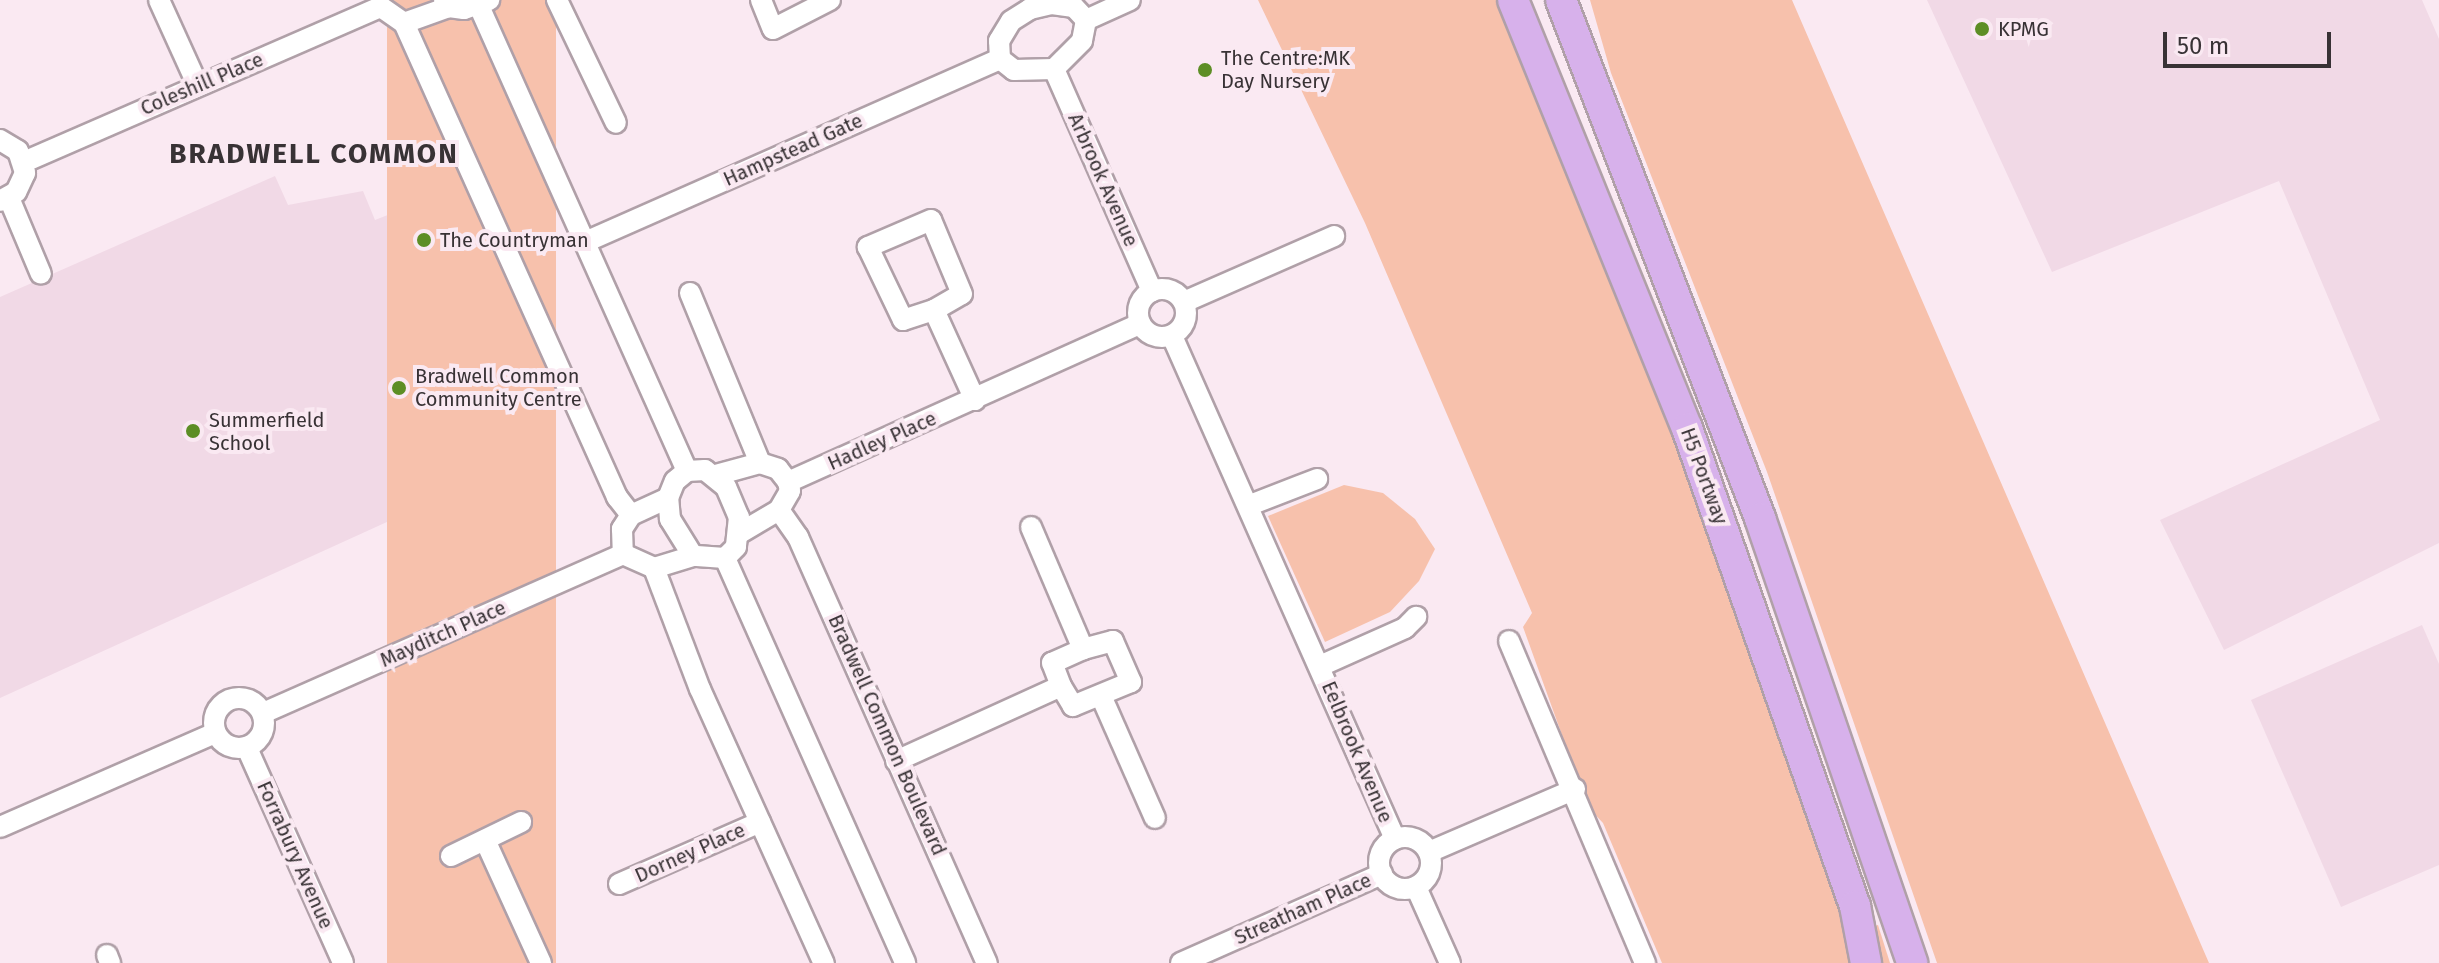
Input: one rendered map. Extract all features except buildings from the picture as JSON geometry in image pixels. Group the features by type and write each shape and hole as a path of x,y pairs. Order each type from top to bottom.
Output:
{"main road":[{"name":"H5 Portway","path":"1513,0 1687,428 1855,906 1866,963"},
{"name":"H5 Portway","path":"1561,0 1765,532 1912,963"}],"street":[{"path":"159,0 198,86"},
{"path":"557,0 616,123"},
{"path":"761,0 773,29 830,0"},
{"path":"1086,20 1130,0"},
{"path":"381,3 404,23 617,497 631,515"},
{"name":"Coleshill Place","path":"24,162 381,3"},
{"path":"404,23 447,4 484,3 585,242 687,471"},
{"path":"1028,4 1074,7 1086,20 1082,41 1054,69 1014,70 1000,59 999,41 1011,21 1028,4"},
{"name":"Hampstead Gate","path":"585,242 1000,59"},
{"name":"Arbrook Avenue","path":"1054,69 1152,291"},
{"path":"0,140 18,151 24,162 23,183 4,200 41,274"},
{"path":"931,220 962,294 934,310 903,320 868,247 931,220"},
{"path":"1184,302 1334,236"},
{"path":"1166,289 1184,302 1186,318 1172,336 1150,334 1140,324 1141,302 1152,291 1166,289"},
{"path":"690,293 753,437 760,463"},
{"path":"934,310 975,400"},
{"name":"Hadley Place","path":"788,482 1140,324"},
{"name":"Eelbrook Avenue","path":"1172,336 1250,505 1395,839"},
{"path":"693,556 670,519 668,498 675,481 687,471 716,475 760,463 778,469 788,482 790,491 779,510 740,533 725,558"},
{"path":"716,475 735,502 740,533"},
{"path":"1250,505 1317,479"},
{"path":"668,498 631,515 622,529 623,554 654,568 693,556 725,558"},
{"name":"Bradwell Common Boulevard","path":"779,510 798,537 987,963"},
{"path":"1031,527 1083,649"},
{"name":"Mayditch Place","path":"263,713 623,554"},
{"path":"725,558 905,963"},
{"path":"654,568 700,689 824,963"},
{"name":"Eelbrook Avenue","path":"1320,666 1405,628 1416,617"},
{"path":"1113,641 1131,682 1102,698 1073,706 1061,686 1052,663 1083,649 1113,641"},
{"path":"1509,641 1575,789 1645,963"},
{"path":"896,761 1061,686"},
{"path":"1102,698 1155,818"},
{"path":"246,699 263,713 262,734 247,748 228,746 215,733 215,716 226,701 246,699"},
{"path":"0,827 215,733"},
{"name":"Forrabury Avenue","path":"247,748 343,963"},
{"path":"1429,852 1575,789"},
{"path":"451,856 521,822"},
{"name":"Dorney Place","path":"619,884 760,822"},
{"path":"1395,839 1418,840 1429,852 1428,876 1416,887 1400,889 1382,874 1383,850 1395,839"},
{"path":"485,840 541,963"},
{"name":"Streatham Place","path":"1181,963 1382,874"},
{"path":"1416,887 1450,963"}],"shaded area":[{"path":"387,0 556,0 556,963 387,963"},
{"path":"1258,0 1513,0 1679,408 1844,913 1851,963 1662,963 1603,823 1588,807 1523,627 1532,613 1365,223"},
{"path":"1590,0 1792,0 2209,963 1937,963 1767,472 1611,73"},
{"path":"1927,0 2422,0 2439,39 2439,543 2224,650 2160,520 2380,420 2279,181 2052,272"},
{"name":"Summerfield School","path":"275,176 288,205 363,191 375,220 403,209 405,214 447,196 537,391 462,419 488,476 0,698 0,297"},
{"path":"1344,485 1383,493 1415,519 1435,549 1419,581 1390,612 1325,642 1268,516"},
{"path":"2422,625 2439,664 2439,865 2341,907 2251,700"},
{"path":"1878,925 1890,963 1878,963 1871,927"}],"place":[{"name":"KPMG","path":"1982,29"},
{"name":"The Centre:MK Day Nursery","path":"1205,70"},
{"name":"The Countryman","path":"424,240"},
{"name":"Bradwell Common Community Centre","path":"399,388"},
{"name":"Summerfield School","path":"193,431"}],"district":[{"name":"BRADWELL COMMON","path":"314,154"}]}
